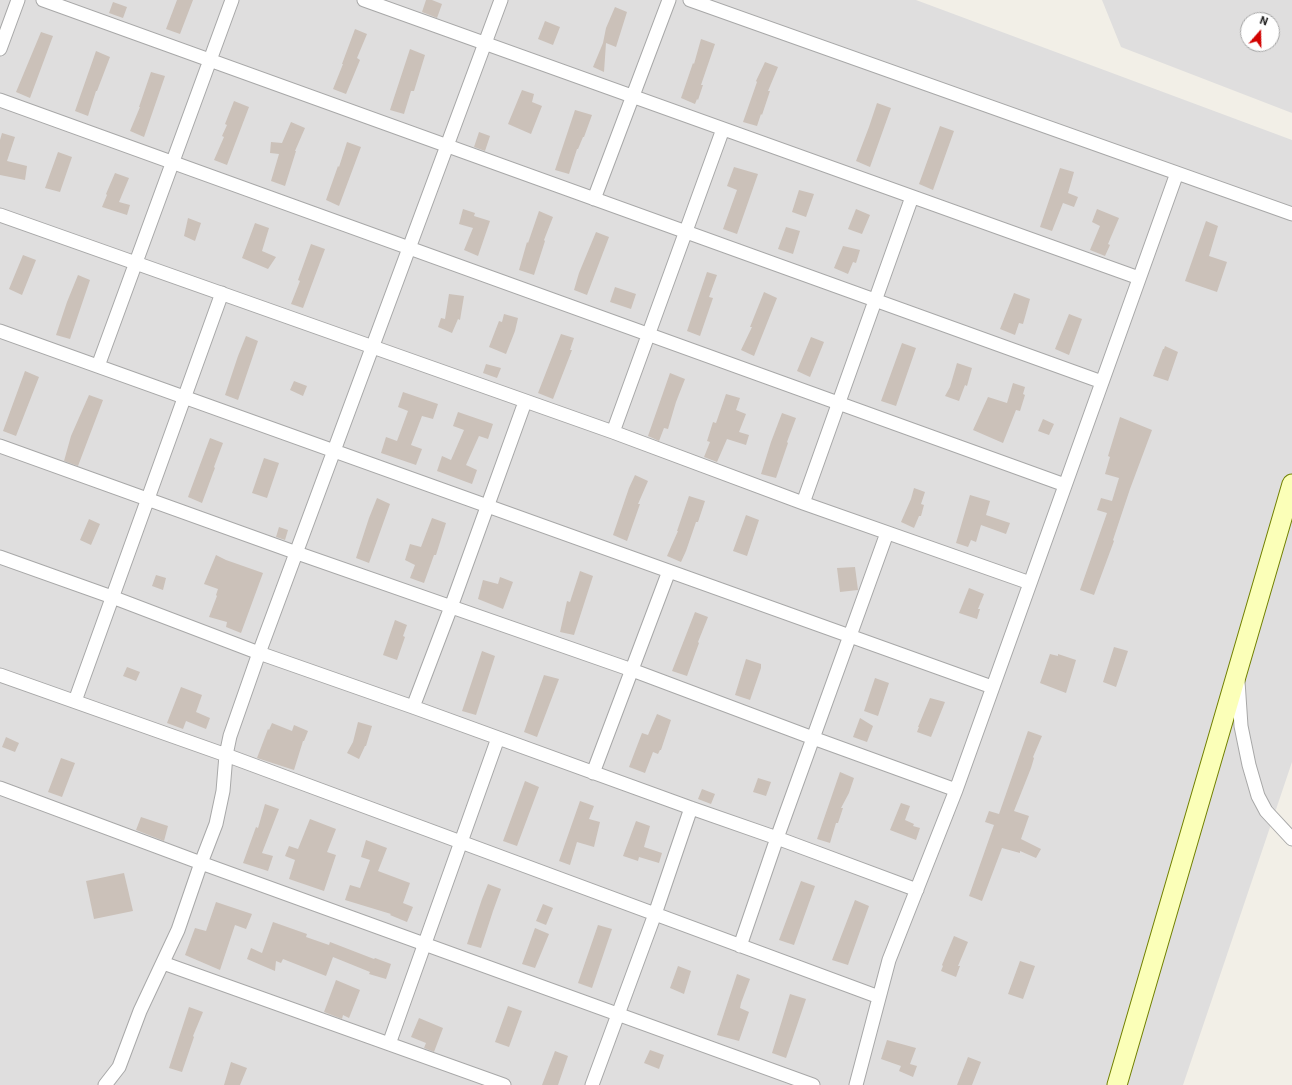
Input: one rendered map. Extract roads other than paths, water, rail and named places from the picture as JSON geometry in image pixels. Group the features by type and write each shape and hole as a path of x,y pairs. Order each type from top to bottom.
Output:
{"main road":[{"path":"1117,1085 1292,484"}],"street":[{"path":"0,48 18,0"},
{"path":"43,0 1102,382"},
{"path":"98,366 232,0"},
{"path":"364,0 1139,278"},
{"path":"105,1085 119,1067 135,1021 164,963 178,930 216,824 230,736 372,346 501,0"},
{"path":"594,199 668,0"},
{"path":"690,0 1292,214"},
{"path":"0,100 1065,485"},
{"path":"613,432 724,129"},
{"path":"856,1085 889,960 956,790 1177,173"},
{"path":"803,503 912,197"},
{"path":"0,215 613,432 803,503 1030,583"},
{"path":"75,701 147,499 186,398 222,293"},
{"path":"0,331 992,687"},
{"path":"413,707 525,402"},
{"path":"0,446 297,553 632,670 956,790"},
{"path":"740,946 886,533"},
{"path":"0,557 112,597 259,653 777,838 917,890"},
{"path":"593,773 669,571"},
{"path":"1237,672 1241,726 1258,796 1266,811 1292,840"},
{"path":"0,675 226,755 879,997"},
{"path":"389,1044 498,738"},
{"path":"0,788 201,863 813,1085"},
{"path":"592,1085 655,914 691,808"},
{"path":"164,963 504,1085"}]}
